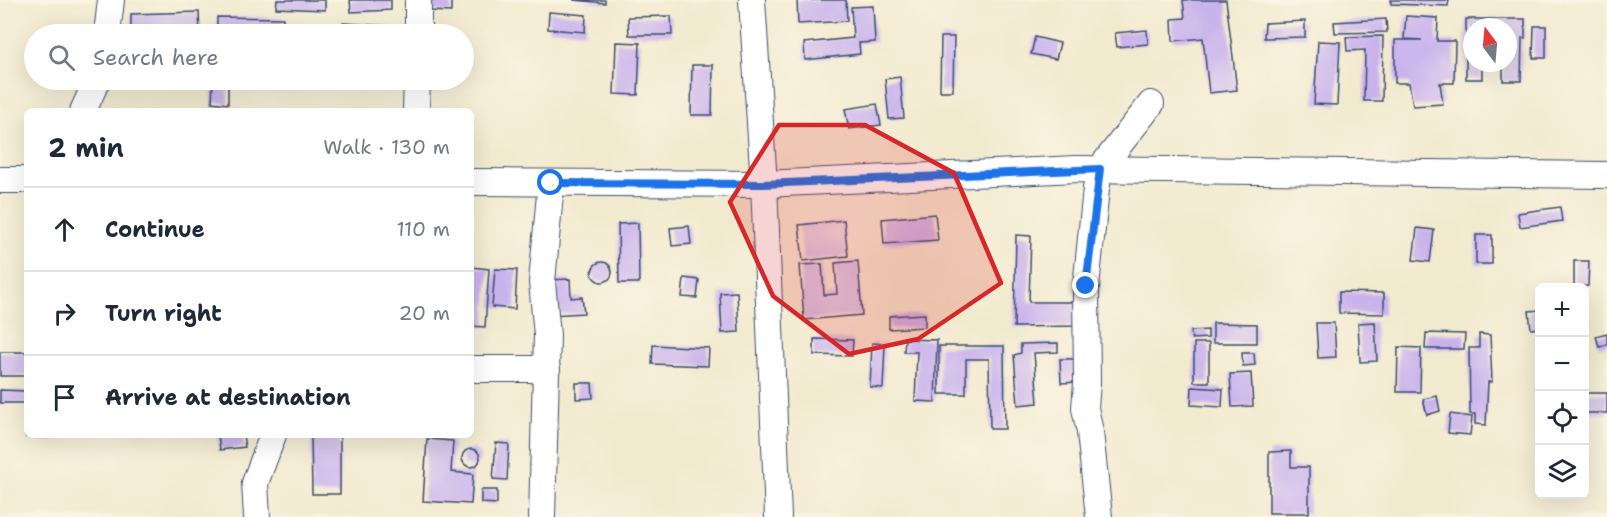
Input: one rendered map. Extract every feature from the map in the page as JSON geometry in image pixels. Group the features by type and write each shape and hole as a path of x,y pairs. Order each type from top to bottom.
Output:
{"street":[{"path":"108,24 111,0"},
{"path":"418,0 418,24"},
{"path":"752,0 764,184 778,517"},
{"path":"84,108 92,90"},
{"path":"416,108 417,90"},
{"path":"1099,517 1090,432 1085,408 1086,286 1100,169 1151,104"},
{"path":"474,182 764,184 1100,169 1607,175"},
{"path":"542,517 548,335 542,282 551,183"},
{"path":"474,369 547,369"},
{"path":"257,517 255,483 272,438"}],"highlighted area":[{"path":"779,125 865,125 954,173 1001,283 918,339 849,354 773,296 730,202"}],"building":[{"path":"277,0 325,0 325,10 276,8"},
{"path":"350,0 391,0 391,10 351,12"},
{"path":"428,0 451,0 451,12 428,11"},
{"path":"573,0 605,0 605,3"},
{"path":"797,0 846,0 847,21 798,24"},
{"path":"1183,0 1226,0 1237,90 1209,93 1203,38 1173,41 1172,19 1185,18"},
{"path":"1391,0 1449,0 1448,6 1391,4"},
{"path":"873,6 875,42 859,43 860,54 805,60 804,43 853,38 851,7"},
{"path":"199,12 200,24 131,24 131,14"},
{"path":"549,12 586,15 585,32 548,29"},
{"path":"671,16 672,35 629,35 628,17"},
{"path":"1406,16 1438,18 1437,41 1455,41 1454,83 1440,83 1443,104 1413,106 1409,83 1395,83 1395,40 1422,40 1404,39"},
{"path":"217,17 283,18 283,24 217,24"},
{"path":"1386,19 1387,32 1335,33 1334,22"},
{"path":"1517,19 1525,19 1521,81 1503,81 1503,72 1517,72"},
{"path":"1305,21 1305,37 1264,38 1265,23"},
{"path":"1534,26 1546,26 1546,58 1533,58"},
{"path":"1147,30 1148,44 1117,47 1115,33"},
{"path":"1383,36 1382,101 1364,101 1365,50 1347,51 1346,37"},
{"path":"941,37 954,37 953,91 940,91"},
{"path":"1035,37 1060,43 1056,59 1031,54"},
{"path":"1318,41 1340,42 1337,105 1314,104"},
{"path":"616,42 640,43 638,95 614,94"},
{"path":"692,65 713,65 712,115 691,115"},
{"path":"1466,72 1482,72 1482,79 1466,79"},
{"path":"900,77 904,118 889,119 885,79"},
{"path":"213,90 228,90 228,104 212,102"},
{"path":"877,104 881,125 849,129 845,109"},
{"path":"1560,207 1562,221 1520,227 1518,213"},
{"path":"935,214 938,240 884,244 882,219"},
{"path":"844,220 848,256 803,261 799,225"},
{"path":"638,223 639,283 619,283 618,224"},
{"path":"689,226 691,244 672,246 670,228"},
{"path":"1417,228 1434,230 1430,262 1413,260"},
{"path":"1016,235 1031,236 1029,302 1078,302 1079,326 1014,327"},
{"path":"1476,235 1492,235 1492,264 1476,264"},
{"path":"858,261 862,315 804,320 800,265 822,264 824,295 837,294 835,263"},
{"path":"1574,261 1589,261 1588,283 1574,283"},
{"path":"602,262 609,265 612,272 609,279 602,282 595,279 592,272 595,265"},
{"path":"474,267 489,269 485,327 474,326"},
{"path":"495,269 517,270 515,309 492,307"},
{"path":"684,278 699,280 697,298 682,297"},
{"path":"570,279 571,298 582,297 584,313 551,315 548,280"},
{"path":"737,292 739,332 722,333 720,293"},
{"path":"1339,292 1384,293 1384,314 1339,313"},
{"path":"1535,310 1535,329 1531,329 1529,311"},
{"path":"925,314 925,327 889,329 889,316"},
{"path":"1375,322 1377,361 1360,362 1358,323"},
{"path":"1213,323 1257,324 1257,343 1213,343"},
{"path":"1316,323 1334,323 1336,357 1318,358"},
{"path":"1208,330 1208,338 1192,339 1191,331"},
{"path":"1426,333 1465,334 1464,349 1425,349"},
{"path":"1607,333 1607,345 1599,347 1596,336"},
{"path":"1479,334 1490,335 1492,382 1488,382 1486,425 1475,424 1475,414 1470,414 1469,348 1479,348"},
{"path":"814,339 853,340 852,356 814,355"},
{"path":"905,339 937,340 935,402 915,401 917,352 904,352"},
{"path":"872,343 885,344 883,388 870,387"},
{"path":"1058,343 1058,352 1034,353 1038,403 1018,405 1014,355 1021,353 1021,344"},
{"path":"1194,343 1209,343 1209,382 1194,382"},
{"path":"653,345 709,348 708,366 652,364"},
{"path":"939,346 1004,346 1005,429 990,429 989,359 966,359 966,394 939,394"},
{"path":"1398,347 1421,348 1420,392 1397,392"},
{"path":"0,352 24,352 24,376 0,376"},
{"path":"1242,353 1254,353 1255,365 1243,366"},
{"path":"1060,359 1078,359 1078,382 1061,383"},
{"path":"1251,373 1253,406 1232,407 1230,374"},
{"path":"576,383 592,383 593,398 576,399"},
{"path":"1192,387 1223,389 1222,407 1191,405"},
{"path":"0,390 24,391 24,403 0,403"},
{"path":"1589,393 1607,393 1607,413 1589,413"},
{"path":"1437,396 1440,411 1427,415 1423,399"},
{"path":"1450,414 1472,417 1470,435 1448,433"},
{"path":"218,438 244,438 245,447 220,450"},
{"path":"311,438 340,438 340,494 312,494"},
{"path":"427,439 453,441 451,472 473,474 471,504 423,501"},
{"path":"496,443 509,444 507,480 493,479"},
{"path":"471,449 477,452 480,458 477,464 471,467 465,464 462,458 465,452"},
{"path":"1291,451 1291,467 1309,467 1309,513 1269,513 1269,452"},
{"path":"481,490 497,490 497,504 481,503"}],"route":[{"path":"551,183 764,184 1100,169 1086,286"}]}
